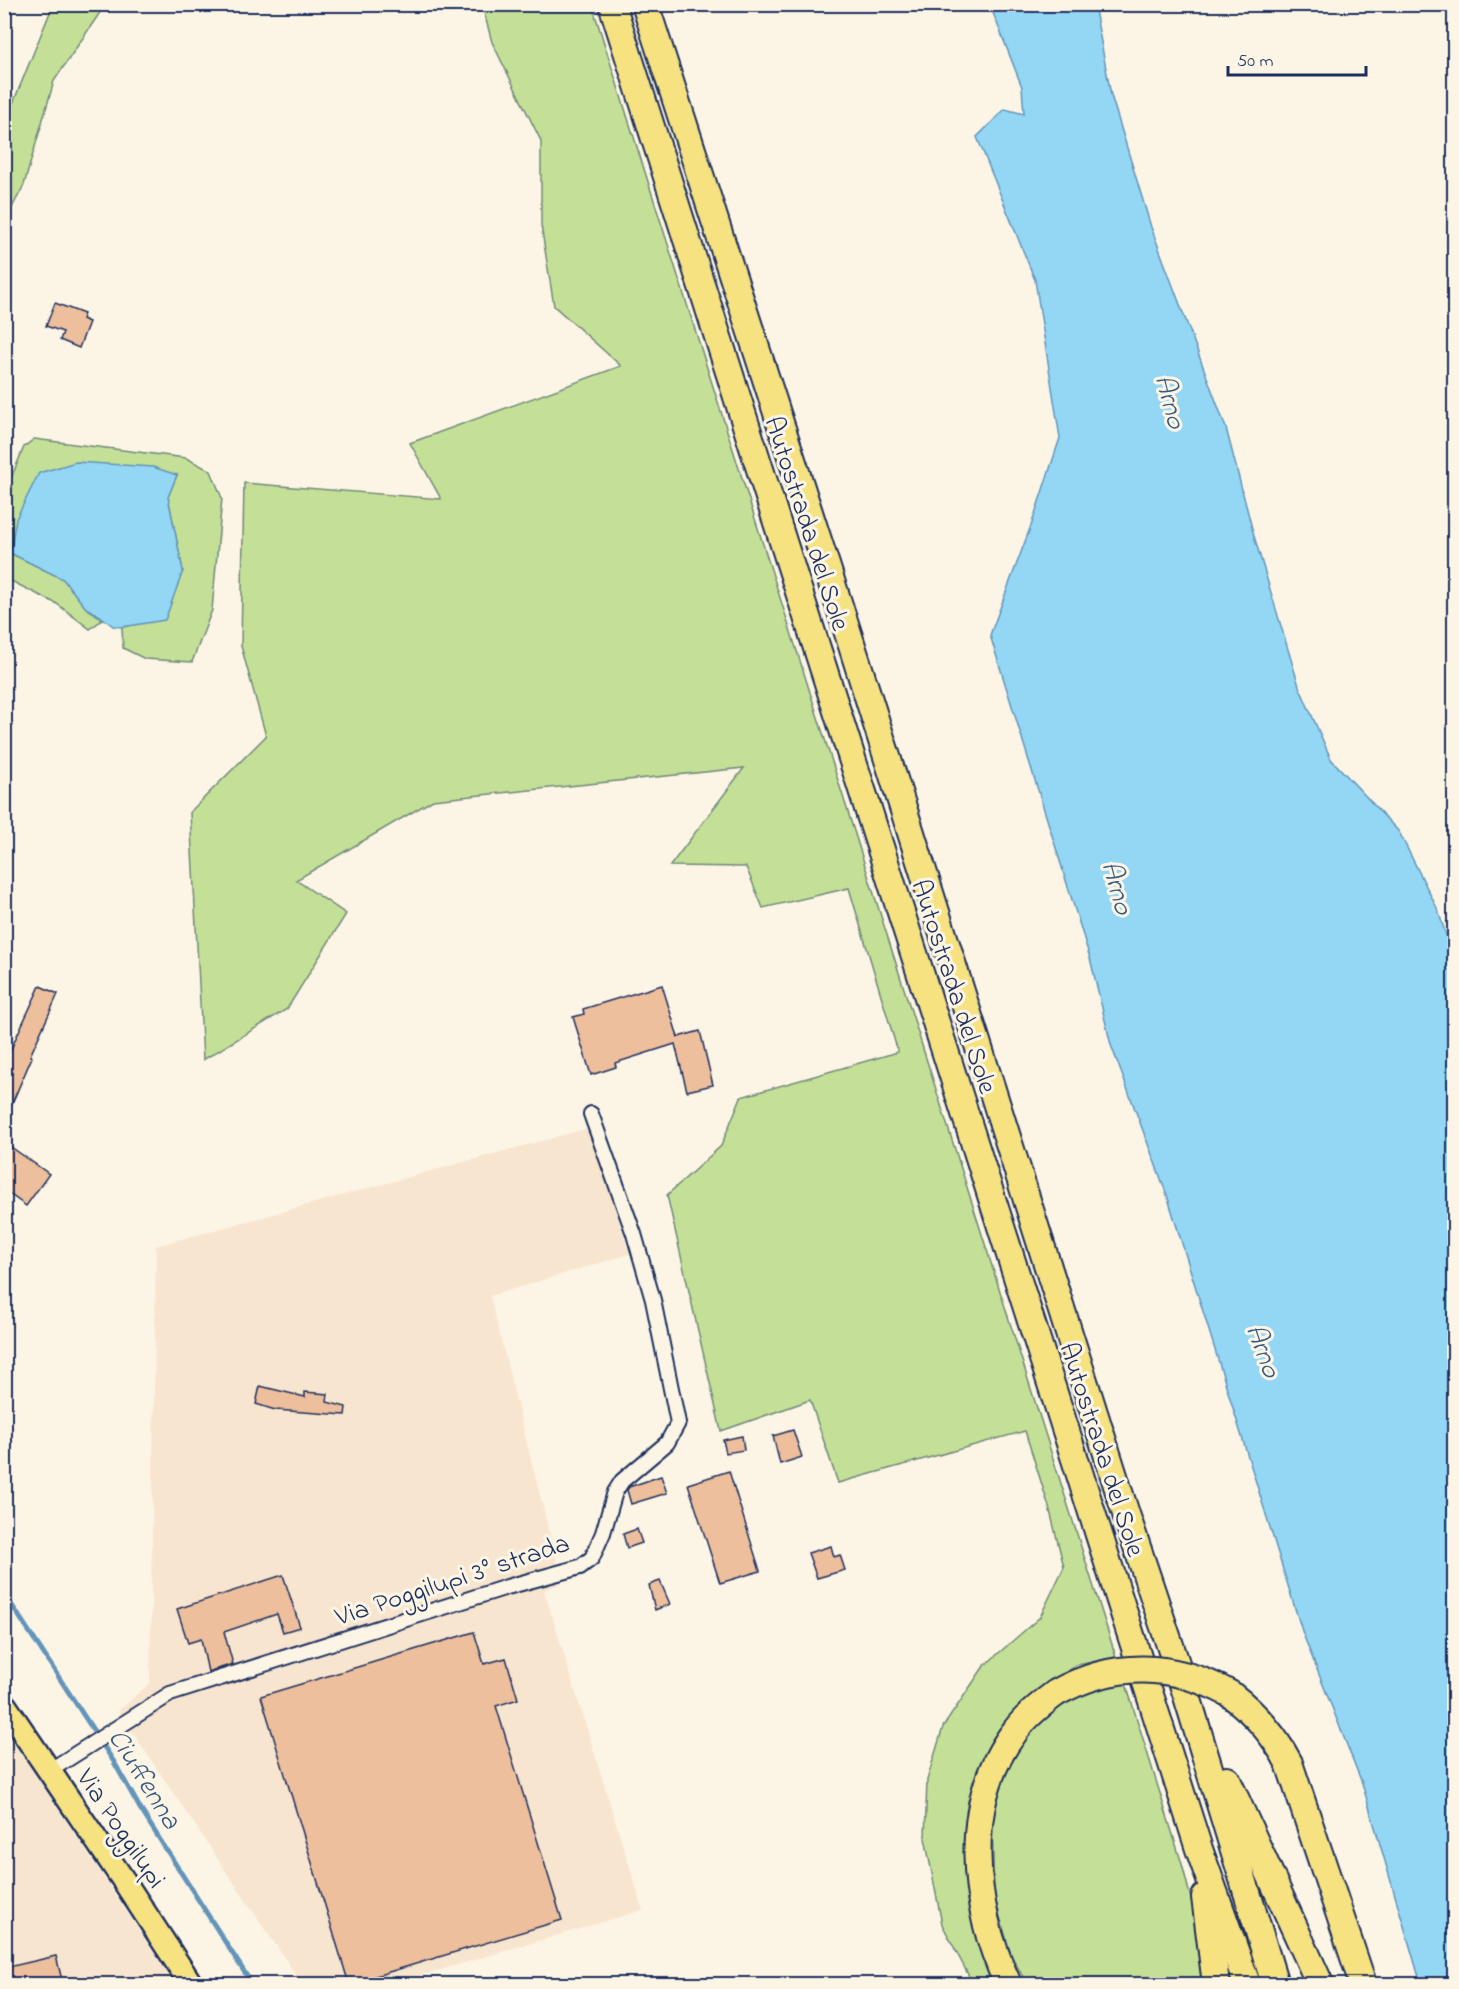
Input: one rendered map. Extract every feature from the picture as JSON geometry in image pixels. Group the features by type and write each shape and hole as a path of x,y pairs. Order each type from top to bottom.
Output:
{"highway":[{"name":"Autostrada del Sole","path":"612,4 1200,1849 1247,1984"},
{"name":"Autostrada del Sole","path":"645,4 843,618 1126,1514 1186,1693 1275,1984"},
{"path":"1008,1984 990,1940 978,1864 980,1812 990,1779 1006,1744 1033,1711 1056,1693 1083,1680 1105,1674 1147,1670 1175,1672 1189,1676 1230,1694 1246,1706 1270,1732 1289,1763 1363,1984"},
{"path":"1186,1693 1320,1984"},
{"path":"1200,1849 1216,1984"}],"main road":[{"name":"Via Poggilupi","path":"4,1704 57,1766 191,1984"}],"street":[{"name":"Via Poggilupi 3° strada","path":"57,1766 170,1694 496,1591 580,1567 592,1558 603,1533 615,1492 622,1481 667,1443 678,1423 653,1300 634,1234 591,1114"}],"shaded area":[{"path":"589,1128 630,1254 490,1296 562,1583 544,1590 643,1910 393,1984 302,1984 118,1711 150,1683 156,1246"},
{"path":"5,1729 175,1984 5,1984"}],"green space":[{"path":"53,5 105,5 54,81 24,185 5,221 5,123"},
{"path":"482,5 592,5 1116,1657 1077,1665 1032,1696 995,1738 976,1778 968,1829 1001,1984 973,1984 942,1924 925,1838 927,1780 943,1727 984,1666 1040,1617 1064,1567 1049,1507 1025,1431 838,1483 810,1400 721,1431 667,1195 721,1146 741,1097 898,1052 849,888 763,908 746,867 670,866 744,768 433,800 296,880 346,914 287,1009 203,1060 190,812 266,736 241,646 244,483 441,499 410,443 621,366 554,306 541,225 541,141 492,42"},
{"path":"34,439 186,458 211,471 222,498 212,610 192,662 145,659 123,648 122,627 137,624 183,571 168,497 177,475 10,553 63,579 86,608 103,619 90,629 57,604 5,578 4,495 24,447"},
{"path":"1125,1681 1182,1864 1206,1958 1209,1984 1027,1984 1011,1955 994,1896 992,1814 1003,1772 1022,1742 1053,1710 1085,1690"}],"water":[{"name":"Arno","path":"990,5 1094,5 1111,95 1151,227 1226,428 1254,536 1299,686 1331,759 1399,832 1438,910 1454,960 1454,1984 1421,1984 1362,1783 1303,1634 1167,1195 1111,1045 1090,958 990,635 1032,523 1060,438 1035,280 977,137 1005,109 1024,114 1022,87"},
{"path":"76,462 153,467 177,475 168,497 183,571 165,620 122,627 113,626 86,608 63,579 10,553 16,519 39,473"}],"building":[{"path":"55,303 84,314 82,319 89,322 79,348 60,340 63,332 46,326"},
{"path":"662,985 678,1037 700,1031 713,1085 687,1091 675,1044 615,1063 616,1067 591,1075 573,1017 584,1014 583,1009"},
{"path":"40,986 58,994 4,1122 4,1067"},
{"path":"4,1142 49,1174 26,1206 4,1190"},
{"path":"260,1386 305,1397 305,1392 328,1394 327,1402 346,1407 345,1415 275,1410 256,1404"},
{"path":"793,1430 802,1457 780,1464 773,1436"},
{"path":"742,1436 744,1450 726,1453 723,1440"},
{"path":"729,1471 760,1571 720,1583 688,1484"},
{"path":"661,1476 667,1493 631,1504 627,1490 629,1487"},
{"path":"637,1529 642,1543 627,1548 623,1534"},
{"path":"831,1546 834,1557 840,1555 845,1570 817,1578 808,1553"},
{"path":"283,1575 300,1627 283,1632 277,1614 224,1632 233,1664 208,1672 201,1639 188,1643 177,1609"},
{"path":"660,1581 670,1604 655,1610 649,1585"},
{"path":"474,1632 484,1664 506,1658 518,1699 496,1706 562,1920 349,1984 261,1696"},
{"path":"56,1956 63,1984 4,1984 4,1968"}],"waterway":[{"name":"Ciuffenna","path":"4,1593 114,1762 141,1810 252,1984"}]}
